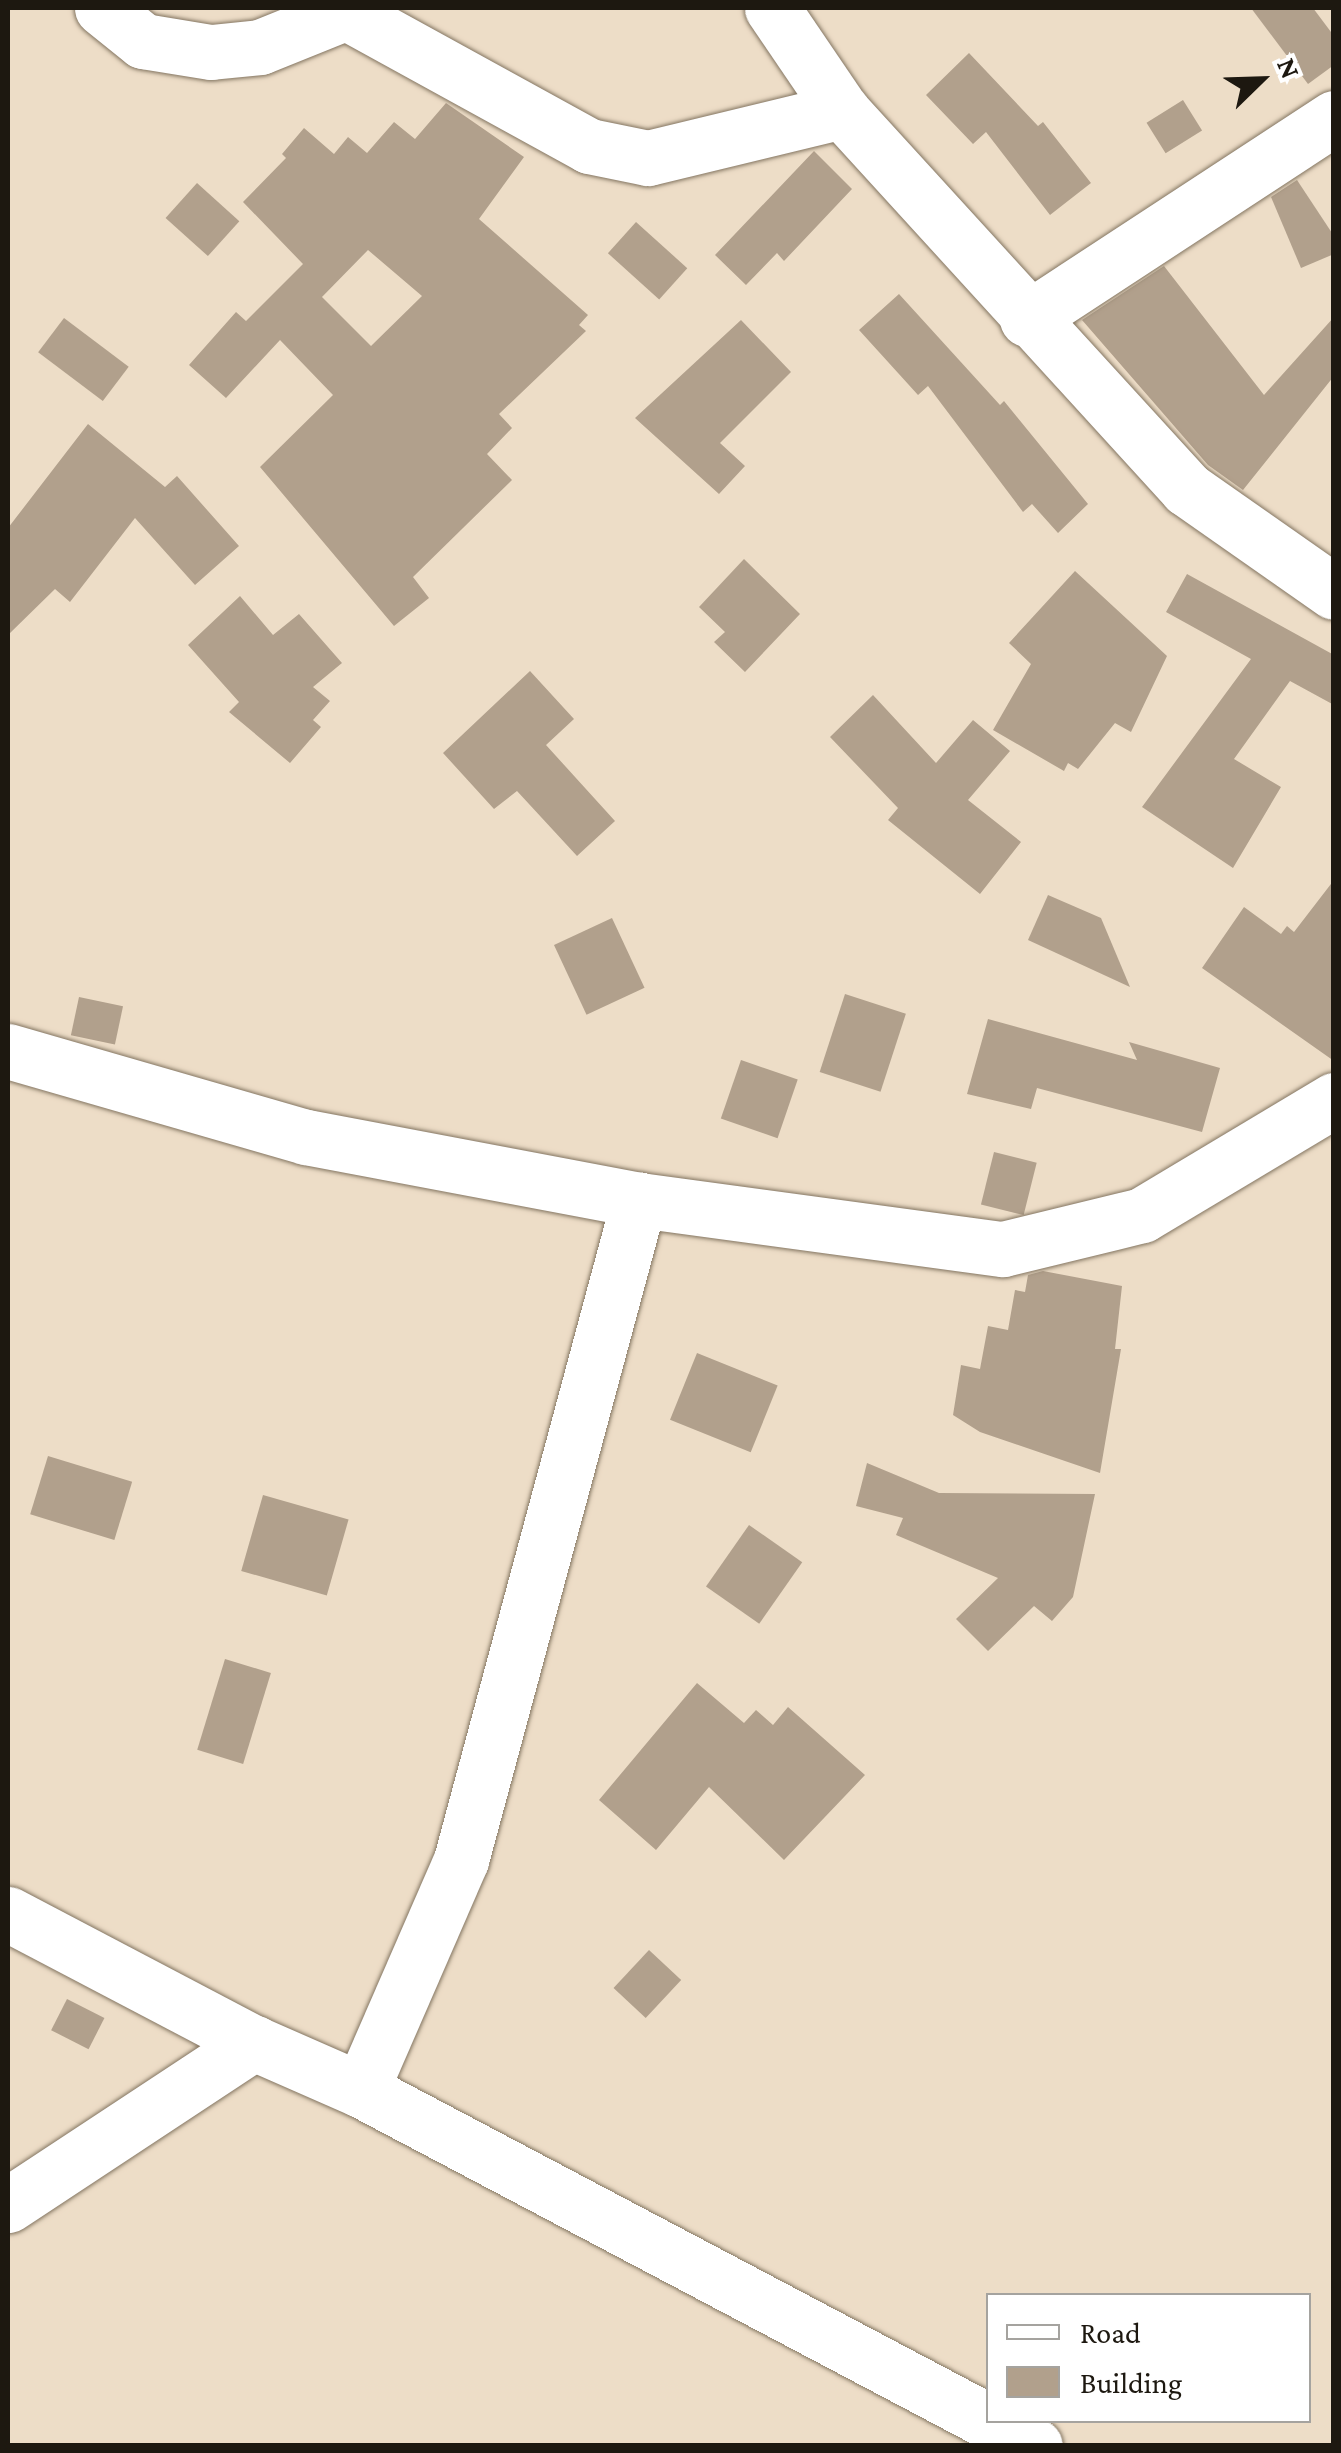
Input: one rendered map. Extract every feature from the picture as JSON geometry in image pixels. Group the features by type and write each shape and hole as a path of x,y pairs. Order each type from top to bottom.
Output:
{"street":[{"path":"102,8 144,41 209,30 260,47 353,11 604,149 648,158 842,112"},
{"path":"772,8 842,112 1028,320 1187,489 1334,592"},
{"path":"1028,320 1334,118"},
{"path":"8,1050 306,1137 638,1200 1004,1249 1142,1215 1334,1100"},
{"path":"361,2090 461,1860 638,1200"},
{"path":"8,1914 254,2044 361,2090 986,2420"},
{"path":"8,2205 254,2044"},
{"path":"992,2423 1036,2446"}],"building":[{"path":"1251,8 1313,8 1334,36 1334,65 1308,84"},
{"path":"969,53 1038,126 1043,122 1091,183 1050,215 986,132 973,144 926,95"},
{"path":"1183,100 1202,131 1166,153 1147,123"},
{"path":"446,103 524,157 479,219 588,315 579,325 586,331 499,414 512,428 487,454 512,480 413,577 429,598 394,626 260,467 333,395 280,340 226,398 189,365 236,312 246,321 303,264 243,202 286,158 282,154 304,128 334,154 348,137 367,153 394,122 415,139","holes":["368,250 422,296 371,346 322,297"]},
{"path":"814,151 852,189 784,261 777,253 746,285 715,255"},
{"path":"1297,180 1334,236 1334,254 1301,268 1271,197"},
{"path":"197,183 239,221 208,256 166,218"},
{"path":"636,222 687,268 659,299 608,253"},
{"path":"1164,266 1264,395 1334,317 1334,376 1243,490 1208,465 1082,320"},
{"path":"899,294 1000,405 1004,401 1088,504 1058,533 1032,504 1023,512 928,386 918,395 859,330"},
{"path":"64,318 129,367 103,401 38,352"},
{"path":"741,320 791,372 720,443 745,466 719,494 635,418"},
{"path":"88,424 165,487 177,476 239,546 195,585 135,518 70,602 55,589 8,635 8,528"},
{"path":"744,559 800,614 745,672 714,642 725,632 699,607"},
{"path":"1075,571 1167,656 1131,732 1115,723 1078,769 1068,763 1064,771 993,730 1031,664 1009,643"},
{"path":"1187,574 1334,655 1334,705 1290,681 1234,759 1281,787 1233,868 1142,807 1251,659 1166,612"},
{"path":"240,596 273,635 299,614 342,663 313,687 330,701 313,720 321,727 290,763 229,712 239,702 188,645"},
{"path":"530,671 574,719 546,745 615,821 577,856 517,791 494,809 443,753"},
{"path":"873,695 936,763 973,720 1010,751 968,800 1021,842 980,894 888,820 898,808 830,737"},
{"path":"1334,880 1334,1061 1202,968 1244,907 1281,934 1287,926 1294,932"},
{"path":"1048,895 1101,918 1130,987 1028,940"},
{"path":"612,918 645,988 587,1015 554,945"},
{"path":"845,994 906,1014 881,1092 820,1072"},
{"path":"79,997 123,1006 115,1045 71,1035"},
{"path":"988,1019 1137,1060 1129,1042 1220,1068 1202,1132 1037,1088 1031,1109 967,1094"},
{"path":"741,1060 798,1080 778,1138 721,1119"},
{"path":"994,1152 1037,1163 1024,1215 981,1204"},
{"path":"1043,1271 1122,1286 1115,1349 1121,1349 1100,1473 980,1432 953,1415 961,1365 980,1369 988,1326 1008,1330 1015,1290 1025,1292 1028,1275"},
{"path":"697,1353 778,1386 751,1452 670,1420"},
{"path":"48,1456 132,1482 114,1540 30,1514"},
{"path":"867,1463 939,1493 1095,1494 1073,1597 1052,1621 1034,1606 988,1651 956,1619 998,1578 896,1535 903,1518 856,1506"},
{"path":"263,1495 349,1520 327,1595 241,1571"},
{"path":"749,1525 802,1562 759,1624 706,1586"},
{"path":"225,1659 271,1673 243,1764 197,1750"},
{"path":"697,1683 744,1723 756,1710 773,1725 788,1707 865,1775 784,1860 709,1787 656,1850 599,1800"},
{"path":"649,1950 681,1980 646,2018 614,1988"},
{"path":"67,1999 104,2018 89,2049 51,2030"}]}
